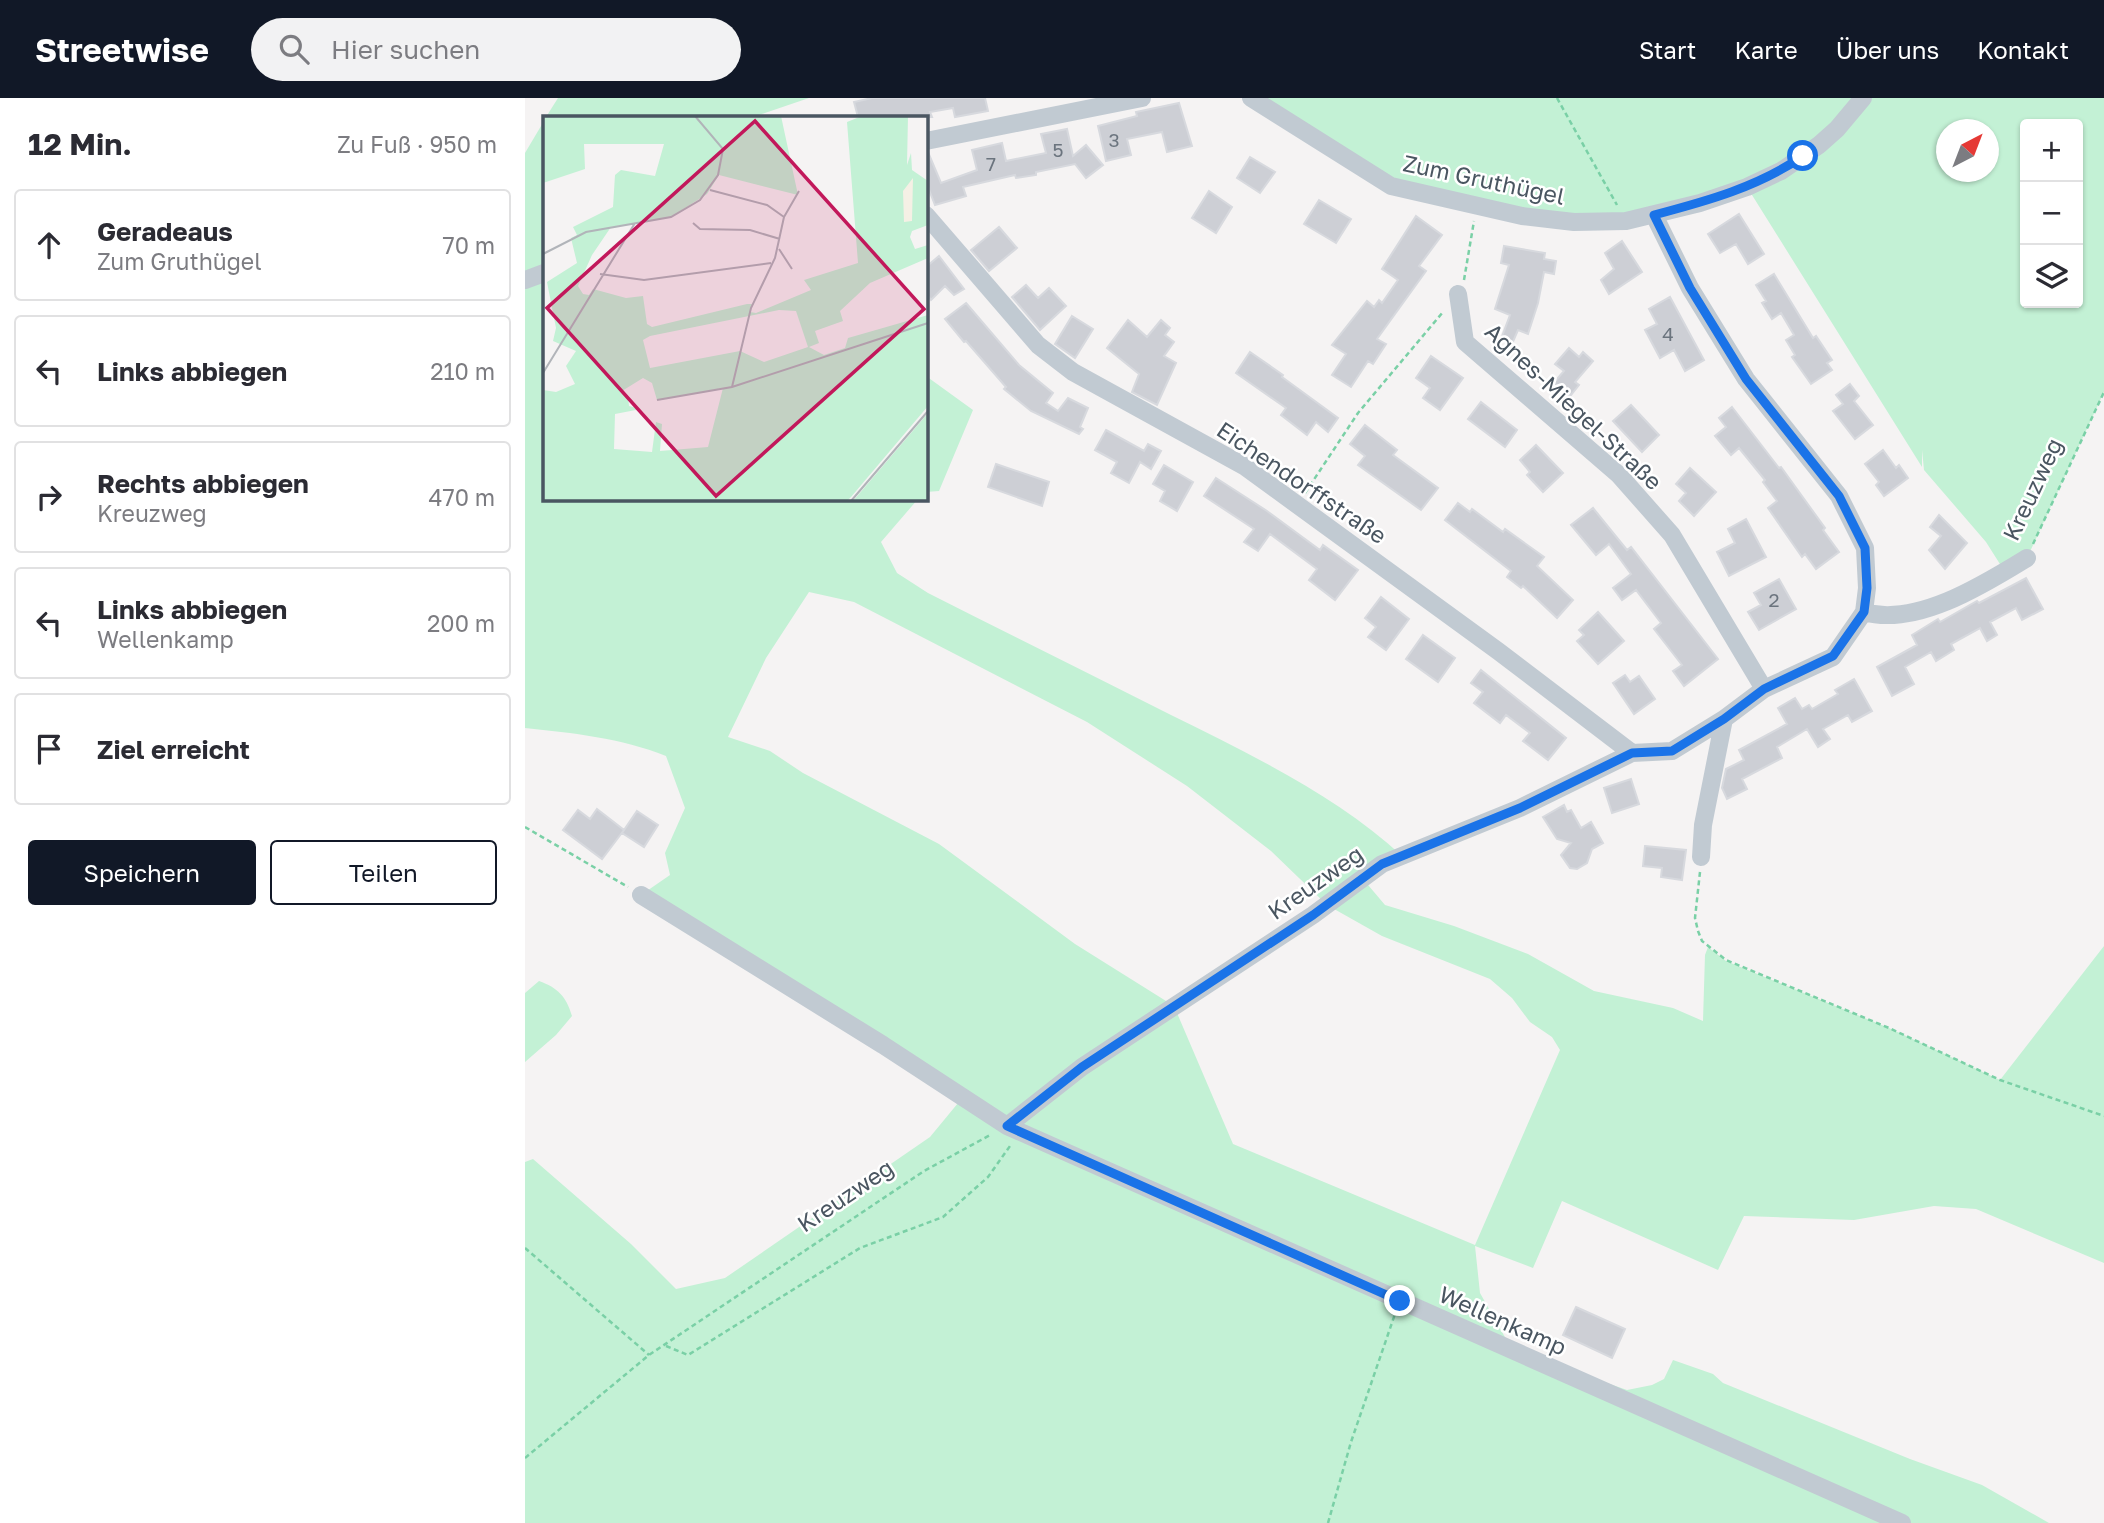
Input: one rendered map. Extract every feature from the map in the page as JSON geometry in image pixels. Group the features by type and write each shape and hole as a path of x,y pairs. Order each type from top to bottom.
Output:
{"street":[{"path":"927,141 1142,98"},
{"name":"Zum Gruthügel","path":"1251,98 1391,186 1522,216 1574,222 1626,221 1735,191 1781,171 1818,145 1837,129 1863,98"},
{"path":"1654,215 1690,288 1746,379 1839,496 1865,548 1867,588 1864,612"},
{"name":"Eichendorffstraße","path":"927,216 1038,345 1073,372 1244,467 1487,643 1632,753"},
{"path":"525,280 543,273"},
{"name":"Agnes-Miegel-Straße","path":"1458,294 1465,342 1619,475 1672,535 1764,689"},
{"name":"Kreuzweg","path":"1014,1129 1082,1067 1313,915 1382,864 1520,808 1632,753 1672,751 1724,719 1764,689 1833,656 1864,612 1880,616 1903,614 1940,603 2027,558"},
{"path":"1702,858 1703,825 1724,719"},
{"name":"Wellenkamp","path":"641,895 1014,1129 1902,1523"}],"path":[{"path":"1557,98 1626,221"},
{"path":"1297,504 1358,413 1458,294 1464,280 1478,206"},
{"name":"Kreuzweg","path":"2027,558 2104,392"},
{"path":"525,827 641,895"},
{"path":"1702,858 1695,918 1698,931 1702,942 1726,961 1889,1028 2000,1080 2104,1116"},
{"path":"664,1345 688,1355 860,1248 943,1217 988,1177 1014,1129"},
{"name":"Kreuzweg","path":"525,1458 649,1355 924,1171 1014,1129"},
{"path":"525,1248 649,1355"},
{"path":"1328,1523 1351,1441 1400,1301"}],"green space":[{"path":"558,98 809,98 756,116 547,116"},
{"path":"1251,98 2104,98 2104,392 2027,558 2005,572 1986,542 1924,470 1922,450 1922,467 1747,187 1700,203 1574,222 1391,186"},
{"path":"543,123 543,500 917,500 881,542 897,573 928,593 1231,745 1322,795 1350,814 1402,856 1363,879 1385,905 1454,926 1528,954 1594,991 1673,1008 1703,1021 1705,955 1708,947 1726,961 1889,1028 2000,1080 2104,946 2104,1263 1976,1209 1934,1206 1854,1220 1744,1216 1718,1270 1562,1201 1533,1268 1475,1246 1480,1293 1506,1339 1584,1375 1627,1390 1652,1385 1664,1379 1673,1360 1713,1374 1723,1383 1910,1459 1982,1485 2049,1523 525,1523 525,1162 533,1159 631,1244 676,1289 725,1278 930,1137 963,1097 641,895 670,875 665,853 685,808 666,756 579,734 525,728 525,153","holes":["809,592 854,602 1087,722 1187,786 1271,851 1327,905 1382,936 1490,979 1512,998 1530,1022 1552,1037 1560,1050 1475,1245 1233,1144 1174,1006 1075,944 939,844 803,773 770,751 728,737 766,658"]},
{"path":"927,377 973,410 939,491 927,492"},
{"path":"539,981 560,994 572,1016 556,1035 525,1062 525,993"}],"building":[{"path":"872,98 985,98 988,111 955,117 953,108 930,112 932,117 858,116 854,102"},
{"path":"1179,103 1192,146 1167,152 1162,132 1127,139 1131,155 1106,161 1098,126 1137,116 1136,112"},
{"path":"1067,129 1073,156 1086,145 1103,165 1086,178 1075,164 1036,172 1036,175 1016,178 1015,175 963,187 966,196 935,205 927,185 927,152 941,183 977,170 972,150 1002,143 1006,161 1046,153 1041,134"},
{"path":"1250,157 1275,172 1260,193 1237,178"},
{"path":"1209,191 1232,207 1216,233 1192,218"},
{"path":"1319,200 1351,219 1336,243 1304,224"},
{"path":"1739,214 1764,254 1748,264 1736,244 1720,253 1708,234"},
{"path":"1416,216 1442,235 1419,266 1426,271 1377,339 1386,344 1373,364 1368,361 1351,387 1332,375 1346,354 1332,345 1367,301 1374,307 1379,300 1382,303 1398,280 1382,269"},
{"path":"999,227 1017,248 989,271 971,250"},
{"path":"1622,241 1642,272 1609,294 1601,280 1614,269 1605,253"},
{"path":"1504,246 1545,253 1544,259 1556,261 1554,274 1544,272 1528,334 1518,330 1512,344 1501,339 1510,315 1495,309 1509,265 1501,263"},
{"path":"939,256 964,289 954,295 945,286 931,300 927,294 927,266"},
{"path":"1774,274 1813,338 1816,336 1832,360 1827,363 1832,370 1811,384 1792,357 1795,355 1786,340 1794,335 1781,313 1772,319 1762,303 1766,301 1756,285"},
{"path":"1026,285 1038,298 1049,288 1066,306 1040,330 1012,297"},
{"path":"1670,297 1704,360 1685,371 1674,350 1660,358 1645,330 1657,324 1649,309"},
{"path":"966,303 1019,365 1053,393 1046,403 1058,411 1068,398 1088,408 1080,427 1083,429 1079,434 1031,411 1004,389 1006,387 945,319"},
{"path":"1072,316 1093,329 1075,358 1055,344"},
{"path":"1128,320 1147,337 1161,320 1170,328 1165,335 1174,342 1164,356 1176,363 1157,405 1132,392 1139,374 1107,348"},
{"path":"1569,348 1579,357 1583,352 1593,361 1575,382 1579,385 1567,400 1551,386 1564,371 1555,364"},
{"path":"1250,352 1338,418 1328,432 1316,422 1307,435 1281,415 1286,408 1236,373"},
{"path":"1431,356 1463,378 1440,410 1423,398 1430,388 1416,378"},
{"path":"1850,384 1859,396 1854,401 1873,425 1855,439 1833,411 1843,404 1836,395"},
{"path":"1481,402 1517,430 1505,447 1468,419"},
{"path":"1631,405 1659,435 1642,452 1613,421"},
{"path":"1732,407 1779,468 1781,467 1839,552 1816,569 1805,554 1802,557 1768,508 1777,501 1763,482 1765,480 1739,448 1731,455 1715,436 1726,427 1719,418"},
{"path":"1365,425 1397,450 1393,455 1438,488 1421,510 1358,465 1365,456 1350,444"},
{"path":"1106,430 1144,451 1148,444 1161,451 1151,469 1140,462 1129,483 1111,473 1117,462 1095,450"},
{"path":"1536,445 1563,473 1543,492 1527,475 1530,472 1520,460"},
{"path":"1883,450 1896,468 1899,465 1908,478 1884,496 1876,485 1879,482 1865,464"},
{"path":"996,464 1049,482 1042,506 988,487"},
{"path":"1164,465 1193,482 1177,511 1160,501 1165,491 1153,484"},
{"path":"1690,468 1716,492 1694,516 1679,501 1686,493 1676,484"},
{"path":"1216,478 1320,550 1323,545 1358,570 1335,600 1309,580 1317,569 1270,534 1258,551 1244,542 1254,529 1204,496"},
{"path":"1458,503 1470,512 1472,509 1503,532 1505,529 1544,557 1537,566 1573,600 1557,618 1523,586 1521,588 1507,577 1511,571 1445,520"},
{"path":"1593,508 1627,550 1631,547 1718,659 1684,686 1673,671 1682,665 1654,629 1661,623 1636,590 1622,600 1613,588 1631,574 1609,544 1596,555 1571,525"},
{"path":"1939,515 1967,543 1945,569 1929,550 1941,536 1930,527"},
{"path":"1746,519 1766,557 1729,576 1717,552 1735,543 1728,529"},
{"path":"2026,578 2043,609 2022,620 2016,608 1990,622 1997,635 1987,641 1980,628 1951,644 1954,650 1936,661 1931,652 1905,667 1914,684 1892,696 1877,667 1917,645 1912,635 1938,619 1940,622"},
{"path":"1779,579 1796,609 1759,630 1748,612 1761,605 1754,593"},
{"path":"1381,597 1409,619 1386,650 1368,637 1376,627 1365,618"},
{"path":"1598,612 1624,641 1598,664 1577,641 1584,635 1579,630"},
{"path":"1423,635 1455,658 1438,682 1406,659"},
{"path":"1481,670 1566,738 1548,760 1523,741 1530,733 1506,715 1500,723 1474,703 1483,692 1471,683"},
{"path":"1625,675 1630,682 1639,676 1655,699 1634,714 1613,683"},
{"path":"1854,679 1872,711 1852,722 1848,715 1823,729 1830,739 1818,747 1807,729 1777,747 1782,758 1742,779 1747,789 1727,799 1722,788 1726,769 1744,760 1739,750 1787,724 1778,708 1795,698 1802,709 1809,705 1812,709 1838,694 1835,690"},
{"path":"1631,779 1639,804 1612,813 1604,788"},
{"path":"1564,805 1567,812 1571,810 1581,828 1591,822 1603,843 1592,849 1587,863 1577,869 1570,868 1561,855 1571,843 1557,839 1543,817"},
{"path":"597,809 624,830 602,859 563,830 578,810 590,819"},
{"path":"637,811 658,825 644,847 622,833"},
{"path":"1645,846 1686,850 1682,880 1661,877 1662,868 1643,866"},
{"path":"1576,1307 1625,1329 1612,1358 1563,1335"}],"route":[{"path":"1400,1301 1007,1126 1082,1067 1313,915 1382,864 1520,808 1632,753 1672,751 1724,719 1764,689 1833,656 1839,649 1864,612 1867,588 1865,548 1839,496 1746,379 1690,288 1654,215 1747,187 1781,171 1803,156"}]}
